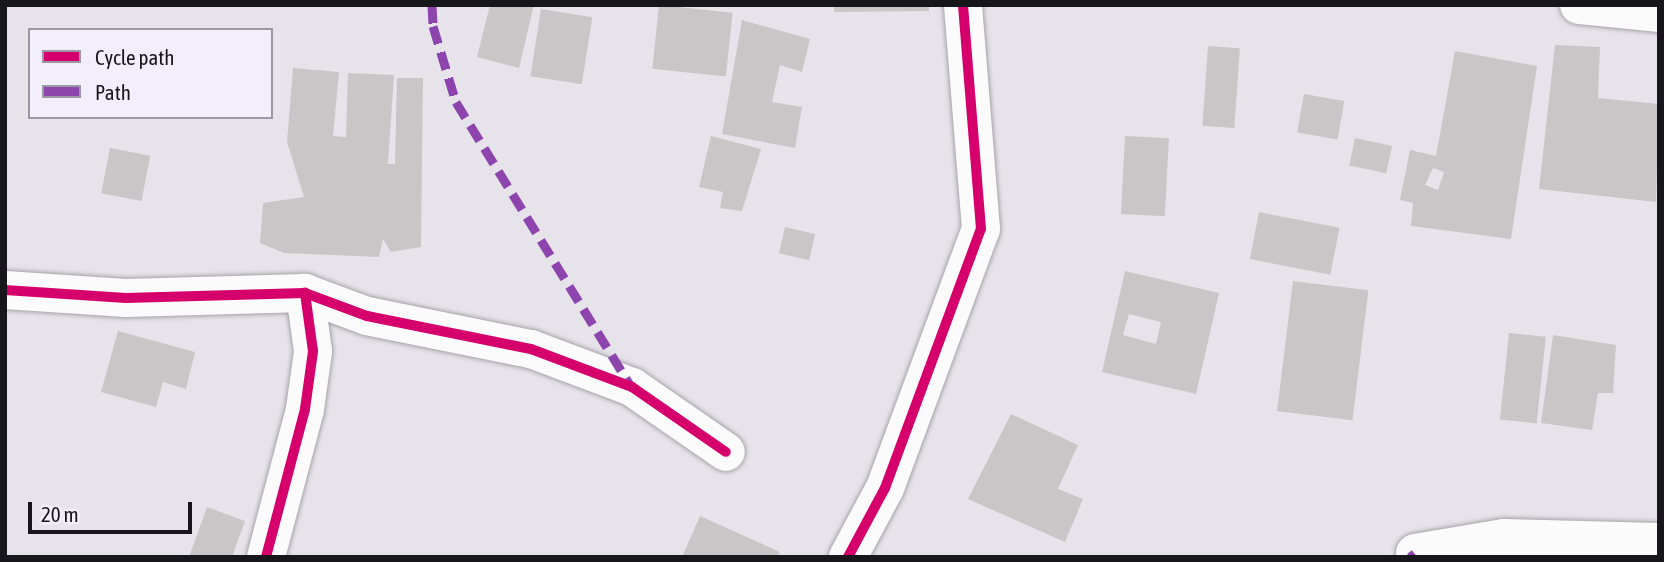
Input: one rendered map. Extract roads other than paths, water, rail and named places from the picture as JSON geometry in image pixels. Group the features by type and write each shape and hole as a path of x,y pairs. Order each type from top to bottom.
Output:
{"street":[{"path":"848,557 885,488 981,229 962,5"},
{"path":"1579,5 1659,13"},
{"path":"5,290 126,298 305,293 367,316 531,349 632,387 726,452"},
{"path":"266,557 305,409 313,351 305,293"},
{"path":"1415,553 1504,538 1659,542"}]}
